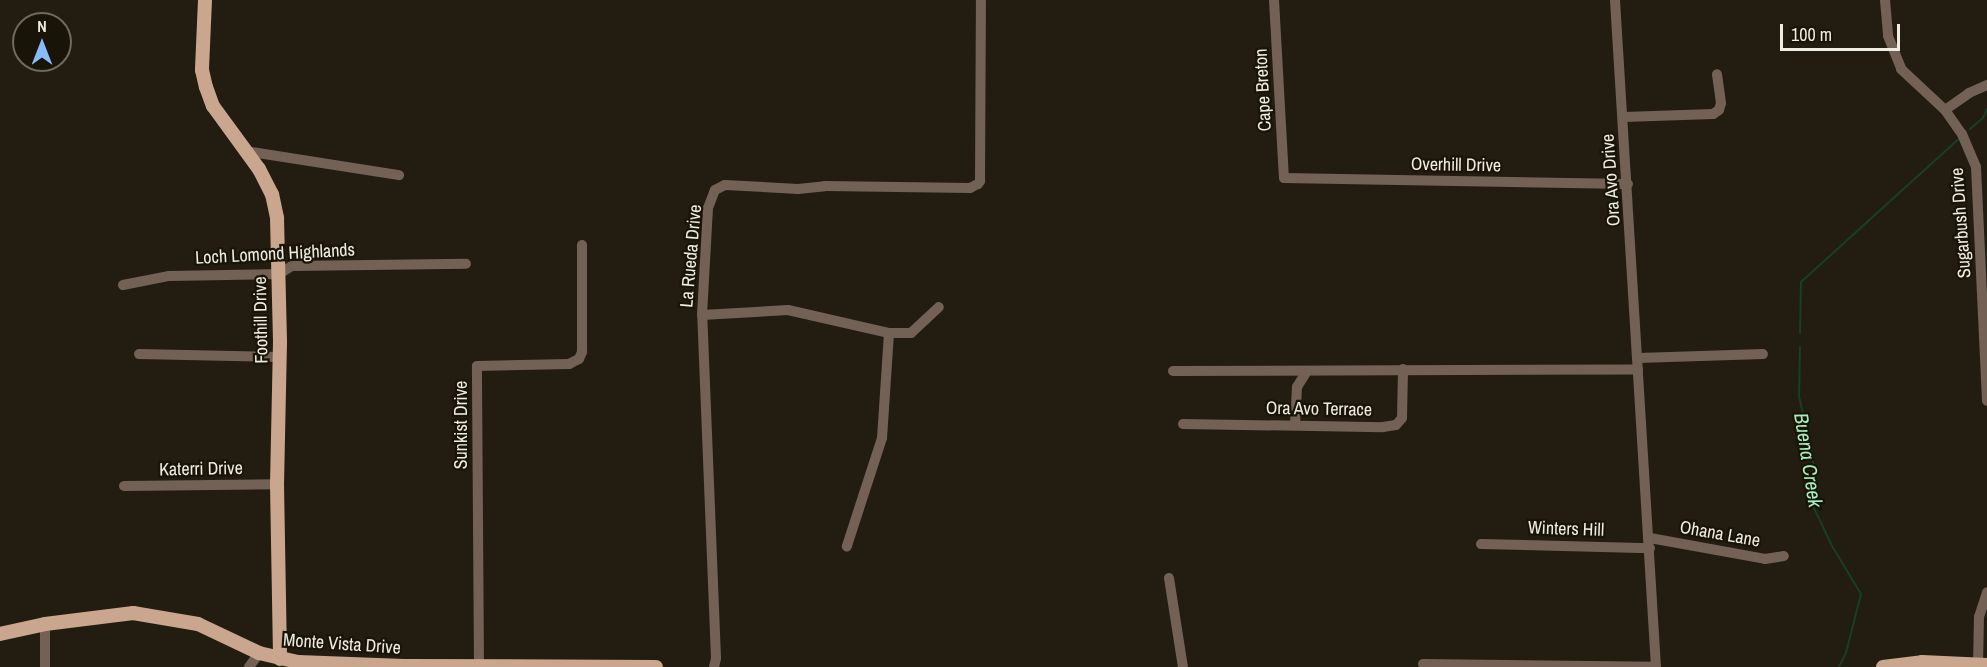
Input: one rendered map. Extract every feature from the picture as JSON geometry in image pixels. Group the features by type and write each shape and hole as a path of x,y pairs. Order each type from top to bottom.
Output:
{"main road":[{"name":"Foothill Drive","path":"205,0 202,70 206,87 213,106 259,169 272,194 277,218 280,357 277,484 280,659"},
{"name":"Monte Vista Drive","path":"0,634 45,624 112,614 156,615 198,624 259,653 280,659 404,667 656,667"},
{"path":"1883,667 1922,662 1981,665"}],"street":[{"name":"La Rueda Drive","path":"714,667 716,658 702,315 708,208 715,190 719,186 798,189 825,186 970,188 978,184 980,181 981,0"},
{"name":"Cape Breton","path":"1274,0 1284,178"},
{"name":"Ora Avo Drive","path":"1615,0 1624,117 1656,667"},
{"name":"Sugarbush Drive","path":"1885,0 1888,36 1901,69 1945,111 1962,134 1976,167 1987,400"},
{"path":"1624,117 1713,114 1719,110 1720,103 1717,74"},
{"path":"1945,111 1969,93 1987,85"},
{"path":"245,151 399,175"},
{"name":"Overhill Drive","path":"1284,178 1628,184"},
{"name":"Sunkist Drive","path":"479,666 477,366 569,364 579,359 582,352 582,245"},
{"name":"Loch Lomond Highlands","path":"123,285 169,276 279,273 292,266 466,264"},
{"path":"702,315 788,310 889,333 911,333 939,307"},
{"path":"847,546 882,438 889,333"},
{"path":"139,354 280,357"},
{"name":"Ora Avo Terrace","path":"1173,371 1403,369 1638,363 1762,354"},
{"name":"Ora Avo Terrace","path":"1183,424 1383,427 1396,425 1402,418 1403,369"},
{"path":"1295,425 1298,387 1307,370"},
{"name":"Katerri Drive","path":"124,486 277,484"},
{"name":"Winters Hill","path":"1481,544 1650,543"},
{"name":"Ohana Lane","path":"1650,543 1765,559 1784,556"},
{"path":"1168,578 1183,667"},
{"path":"1981,665 1979,617 1987,592"},
{"path":"45,624 45,667"},
{"path":"249,667 259,653"},
{"path":"1423,664 1656,667"}],"waterway":[{"name":"Buena Creek","path":"1970,129 1983,118 1987,109"},
{"name":"Buena Creek","path":"1800,333 1801,282 1960,138"},
{"name":"Buena Creek","path":"1800,347 1799,396 1813,458 1813,506 1832,546 1861,594 1846,653 1839,667"}]}
